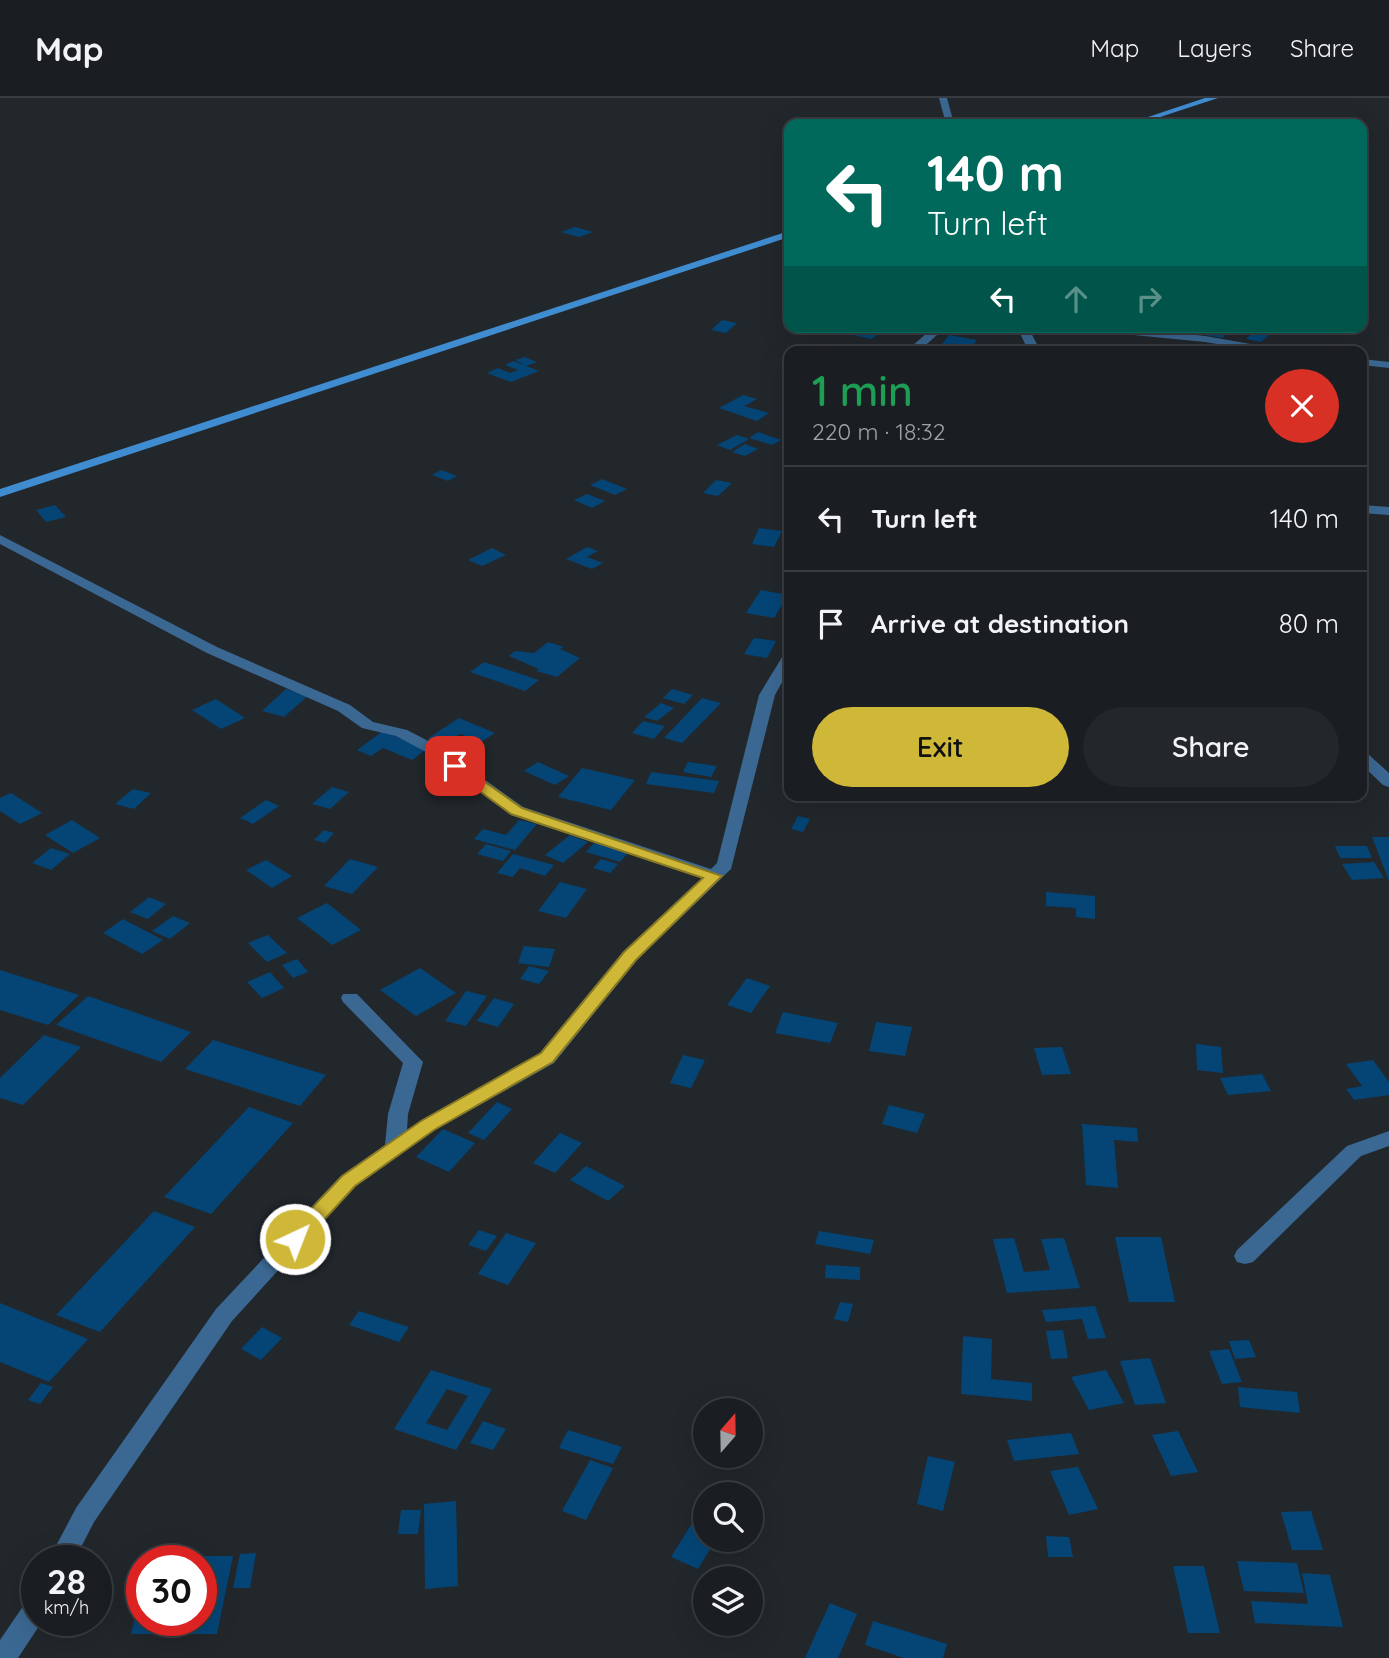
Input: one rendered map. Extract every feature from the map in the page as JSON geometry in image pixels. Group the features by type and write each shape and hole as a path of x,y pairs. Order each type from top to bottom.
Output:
{"street":[{"path":"943,98 949,119"},
{"path":"1147,119 1214,98"},
{"path":"0,493 784,236"},
{"path":"918,346 934,333"},
{"path":"1144,333 1251,346"},
{"path":"1367,363 1389,365"},
{"path":"1367,509 1389,511"},
{"path":"0,539 212,650 344,708 368,725 401,733 432,749 517,811 714,876"},
{"path":"69,1545 85,1515 224,1315 348,1181 428,1125 547,1058 630,956 725,865 768,695 784,666"},
{"path":"1367,762 1389,782"},
{"path":"350,998 413,1062 398,1114 395,1149"},
{"path":"1245,1256 1354,1151 1389,1138"},
{"path":"3,1658 21,1631"}],"building":[{"path":"575,227 593,232 579,237 561,232"},
{"path":"722,320 737,323 726,333 711,330"},
{"path":"856,333 880,333 871,339 853,335"},
{"path":"1199,333 1226,333 1223,338"},
{"path":"1253,333 1271,333 1261,342 1246,339"},
{"path":"949,335 977,340 972,346 941,346"},
{"path":"525,357 537,362 526,366 539,371 511,382 487,373 498,368 510,373 518,370 505,365 513,361 525,365 515,360"},
{"path":"743,395 757,399 744,406 769,413 757,421 719,408"},
{"path":"758,432 781,440 772,445 749,438"},
{"path":"737,435 749,439 730,450 717,445"},
{"path":"745,444 758,449 745,456 732,452"},
{"path":"441,470 457,476 448,481 432,475"},
{"path":"602,479 627,489 615,495 590,485"},
{"path":"716,480 732,483 718,496 703,493"},
{"path":"587,494 605,501 592,508 574,500"},
{"path":"55,505 66,517 46,522 36,510"},
{"path":"759,528 782,531 774,547 752,544"},
{"path":"587,547 598,551 587,557 603,563 592,569 566,559"},
{"path":"492,548 506,555 482,566 468,560"},
{"path":"761,590 784,594 784,602 774,618 746,613"},
{"path":"754,638 776,641 767,658 744,654"},
{"path":"548,642 564,647 560,649 580,658 557,677 536,671 539,669 509,656 515,651 534,653"},
{"path":"484,662 539,680 525,691 470,672"},
{"path":"286,689 309,695 284,717 262,711"},
{"path":"672,689 693,695 684,704 663,698"},
{"path":"702,698 721,703 682,743 664,738"},
{"path":"216,699 245,718 221,729 192,710"},
{"path":"661,703 674,708 657,721 644,717"},
{"path":"459,718 495,733 481,742 460,734 443,746 427,739"},
{"path":"643,721 665,726 654,739 632,733"},
{"path":"383,731 427,749 412,760 383,748 371,756 357,750"},
{"path":"538,762 569,776 555,785 524,771"},
{"path":"688,762 717,766 711,777 683,772"},
{"path":"582,768 635,780 611,810 558,797"},
{"path":"651,772 719,781 714,793 646,784"},
{"path":"332,787 349,792 330,809 312,804"},
{"path":"133,789 151,793 134,809 115,804"},
{"path":"11,793 42,813 20,824 0,811 0,798"},
{"path":"266,800 279,806 253,824 240,818"},
{"path":"798,816 810,819 803,832 791,829"},
{"path":"72,820 100,838 73,853 45,835"},
{"path":"519,820 537,824 515,850 474,839 483,829 506,835"},
{"path":"324,830 334,833 325,843 314,840"},
{"path":"570,835 588,842 563,863 545,855"},
{"path":"1372,837 1389,837 1389,881"},
{"path":"595,842 630,851 620,862 586,852"},
{"path":"486,844 511,851 503,861 477,854"},
{"path":"1335,846 1367,846 1372,858 1340,858"},
{"path":"51,848 70,854 51,870 32,863"},
{"path":"513,854 554,865 545,876 520,868 513,877 497,873"},
{"path":"350,859 378,867 352,894 324,886"},
{"path":"601,859 618,864 610,873 593,868"},
{"path":"266,860 292,876 272,888 246,870"},
{"path":"1374,862 1384,878 1352,880 1342,864"},
{"path":"560,882 587,889 566,918 538,911"},
{"path":"1046,892 1095,896 1095,919 1076,917 1076,908 1046,906"},
{"path":"149,897 166,904 148,919 130,912"},
{"path":"327,903 361,930 332,945 297,918"},
{"path":"173,916 190,923 170,939 152,931"},
{"path":"123,919 163,940 142,954 103,933"},
{"path":"268,935 287,953 267,962 248,943"},
{"path":"524,946 555,949 549,967 518,963"},
{"path":"297,959 308,972 293,978 282,965"},
{"path":"529,966 549,971 539,984 520,979"},
{"path":"420,968 456,993 416,1016 380,990"},
{"path":"0,970 79,995 48,1025 0,1010"},
{"path":"270,972 284,988 262,998 247,982"},
{"path":"747,978 770,986 751,1013 727,1005"},
{"path":"466,991 487,996 466,1026 445,1021"},
{"path":"88,996 191,1032 161,1062 56,1025"},
{"path":"494,998 514,1004 498,1027 477,1021"},
{"path":"783,1012 838,1023 830,1043 775,1033"},
{"path":"876,1022 912,1027 905,1056 869,1051"},
{"path":"44,1035 81,1047 23,1105 0,1098 0,1078"},
{"path":"213,1040 326,1075 300,1106 185,1069"},
{"path":"1196,1044 1221,1047 1223,1073 1197,1070"},
{"path":"1062,1047 1071,1074 1042,1075 1034,1048"},
{"path":"683,1055 705,1060 691,1088 670,1083"},
{"path":"1373,1060 1389,1082 1389,1095 1354,1100 1346,1089 1362,1086 1346,1064"},
{"path":"1262,1074 1271,1091 1228,1095 1220,1078"},
{"path":"497,1102 512,1109 484,1140 468,1133"},
{"path":"889,1105 925,1114 917,1133 882,1124"},
{"path":"249,1107 293,1123 211,1214 164,1197"},
{"path":"1082,1124 1137,1128 1138,1142 1114,1140 1118,1188 1086,1185"},
{"path":"443,1129 475,1143 449,1172 416,1157"},
{"path":"560,1133 582,1143 555,1173 533,1163"},
{"path":"586,1166 625,1186 608,1201 570,1180"},
{"path":"154,1211 195,1227 100,1332 56,1315"},
{"path":"479,1230 497,1236 486,1251 468,1245"},
{"path":"819,1231 874,1240 870,1254 815,1244"},
{"path":"506,1233 536,1243 508,1285 478,1274"},
{"path":"1115,1237 1161,1237 1175,1302 1129,1302"},
{"path":"1014,1238 1024,1272 1050,1270 1041,1239 1064,1238 1080,1288 1007,1293 993,1239"},
{"path":"826,1265 860,1267 860,1280 825,1278"},
{"path":"840,1302 853,1304 848,1322 834,1319"},
{"path":"0,1303 88,1339 49,1382 0,1362"},
{"path":"1095,1306 1106,1338 1088,1339 1082,1319 1046,1322 1042,1310"},
{"path":"359,1311 409,1327 399,1342 349,1325"},
{"path":"262,1327 282,1338 261,1360 241,1349"},
{"path":"1063,1330 1068,1358 1051,1359 1046,1331"},
{"path":"963,1336 992,1339 991,1379 1032,1383 1032,1401 961,1394"},
{"path":"1249,1340 1256,1357 1235,1359 1229,1341"},
{"path":"1229,1349 1242,1382 1222,1384 1209,1351"},
{"path":"1150,1358 1166,1403 1135,1405 1120,1361"},
{"path":"431,1370 492,1389 456,1450 394,1429","holes":["447,1389 468,1396 447,1430 426,1423"]},
{"path":"1106,1370 1124,1403 1089,1410 1071,1377"},
{"path":"41,1383 53,1387 40,1404 28,1400"},
{"path":"1238,1387 1297,1392 1300,1413 1240,1407"},
{"path":"483,1421 506,1429 493,1450 470,1443"},
{"path":"568,1430 622,1447 613,1464 559,1448"},
{"path":"1178,1431 1198,1472 1171,1476 1152,1435"},
{"path":"1071,1433 1079,1454 1014,1461 1007,1440"},
{"path":"928,1456 955,1462 943,1511 917,1504"},
{"path":"590,1460 613,1468 586,1520 562,1511"},
{"path":"1078,1467 1098,1509 1069,1515 1050,1471"},
{"path":"456,1501 458,1586 425,1589 424,1504"},
{"path":"401,1510 421,1510 418,1534 398,1534"},
{"path":"1311,1511 1323,1550 1292,1550 1281,1512"},
{"path":"693,1522 693,1552 709,1552 700,1566 693,1567 671,1557"},
{"path":"1046,1536 1069,1537 1073,1557 1048,1557"},
{"path":"256,1553 250,1588 233,1588 240,1554"},
{"path":"217,1556 233,1556 217,1634"},
{"path":"1237,1561 1297,1563 1304,1593 1244,1591"},
{"path":"1173,1566 1204,1566 1220,1633 1188,1633"},
{"path":"1302,1573 1330,1575 1343,1627 1255,1623 1251,1601 1308,1604"},
{"path":"830,1603 857,1614 838,1658 805,1658"},
{"path":"873,1621 947,1644 943,1658 904,1658 865,1645"}],"route":[{"path":"295,1239 348,1181 428,1125 547,1058 630,956 714,876 517,811 455,766"}]}
